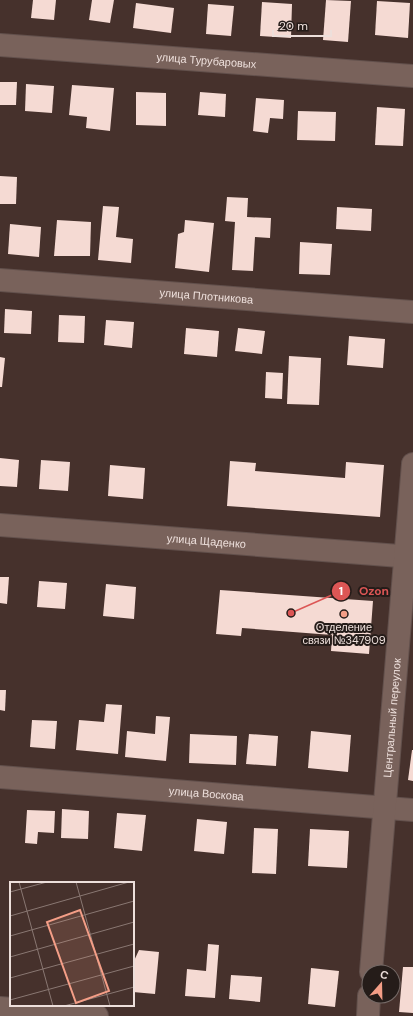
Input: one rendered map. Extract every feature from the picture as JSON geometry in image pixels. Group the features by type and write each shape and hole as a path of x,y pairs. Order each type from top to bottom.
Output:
{"street":[{"name":"улица Турубаровых","path":"0,45 413,76"},
{"name":"улица Плотникова","path":"0,280 413,312"},
{"name":"Центральный переулок","path":"372,964 409,557 413,464"},
{"name":"улица Щаденко","path":"0,525 409,557"},
{"name":"улица Воскова","path":"0,777 413,810"},
{"path":"368,1016 369,1004"},
{"path":"0,1008 97,1016"}],"building":[{"path":"33,0 56,0 54,20 31,18"},
{"path":"92,0 114,0 110,23 89,20"},
{"path":"326,0 351,1 348,42 323,40"},
{"path":"377,1 410,3 408,38 375,35"},
{"path":"262,2 292,4 291,38 260,36"},
{"path":"136,3 174,8 171,33 133,28"},
{"path":"208,4 234,6 231,36 206,34"},
{"path":"0,82 17,82 16,105 0,105"},
{"path":"26,84 54,86 52,113 25,111"},
{"path":"72,85 114,88 110,131 86,128 87,117 69,115"},
{"path":"136,92 166,93 166,126 136,125"},
{"path":"200,92 226,94 225,117 198,115"},
{"path":"256,98 284,100 283,119 270,118 268,133 253,131"},
{"path":"377,107 405,109 403,146 375,145"},
{"path":"298,111 336,112 335,141 297,140"},
{"path":"0,176 17,177 16,204 0,204"},
{"path":"227,197 248,198 247,217 271,218 270,238 255,237 253,271 232,270 235,222 225,221"},
{"path":"103,206 119,207 116,237 133,239 131,263 98,260"},
{"path":"337,207 372,209 371,231 336,229"},
{"path":"57,220 91,222 90,256 54,256"},
{"path":"185,220 214,223 209,272 175,268 178,234 184,232"},
{"path":"10,224 41,227 39,257 8,254"},
{"path":"300,242 332,244 330,275 299,274"},
{"path":"5,309 32,311 31,334 4,333"},
{"path":"59,315 85,316 84,343 58,342"},
{"path":"106,320 134,322 132,348 104,345"},
{"path":"186,328 219,331 217,357 184,354"},
{"path":"238,328 265,331 262,354 235,351"},
{"path":"349,336 385,339 383,368 347,365"},
{"path":"289,356 321,358 319,405 287,404"},
{"path":"0,357 5,358 2,387 0,387"},
{"path":"266,372 283,373 282,399 265,398"},
{"path":"0,458 19,460 17,487 0,486"},
{"path":"41,460 70,462 68,491 39,489"},
{"path":"230,461 256,463 255,471 345,478 346,462 384,465 380,517 227,506"},
{"path":"110,465 145,468 143,499 108,496"},
{"path":"0,577 9,577 7,604 0,603"},
{"path":"39,581 67,583 65,609 37,607"},
{"path":"106,584 136,587 134,619 103,616"},
{"path":"220,590 373,601 369,654 331,651 332,635 242,628 241,636 216,634"},
{"path":"0,690 6,690 5,711 0,710"},
{"path":"106,704 122,705 118,754 76,750 79,720 104,722"},
{"path":"156,716 170,717 166,761 125,757 127,731 155,734"},
{"path":"32,720 57,721 55,749 30,747"},
{"path":"311,731 351,735 348,772 308,768"},
{"path":"190,734 237,736 236,765 189,763"},
{"path":"249,734 278,736 276,766 246,764"},
{"path":"413,750 413,781 408,780"},
{"path":"62,809 89,811 88,839 61,838"},
{"path":"27,810 55,811 54,833 38,832 37,844 25,843"},
{"path":"117,813 146,815 142,851 114,848"},
{"path":"197,819 227,822 224,854 194,851"},
{"path":"254,828 278,829 276,874 252,873"},
{"path":"310,829 349,831 347,868 308,866"},
{"path":"208,944 219,945 215,998 185,996 187,969 206,971"},
{"path":"139,950 159,952 155,994 134,992 134,961"},
{"path":"403,967 413,967 413,1013 399,1012 400,1004 401,1004"},
{"path":"311,968 339,971 335,1007 308,1004"},
{"path":"231,975 262,977 260,1002 229,999"}],"place":[{"name":"Ozon","path":"291,613"},
{"name":"Отделение связи №347909","path":"344,614"}]}
